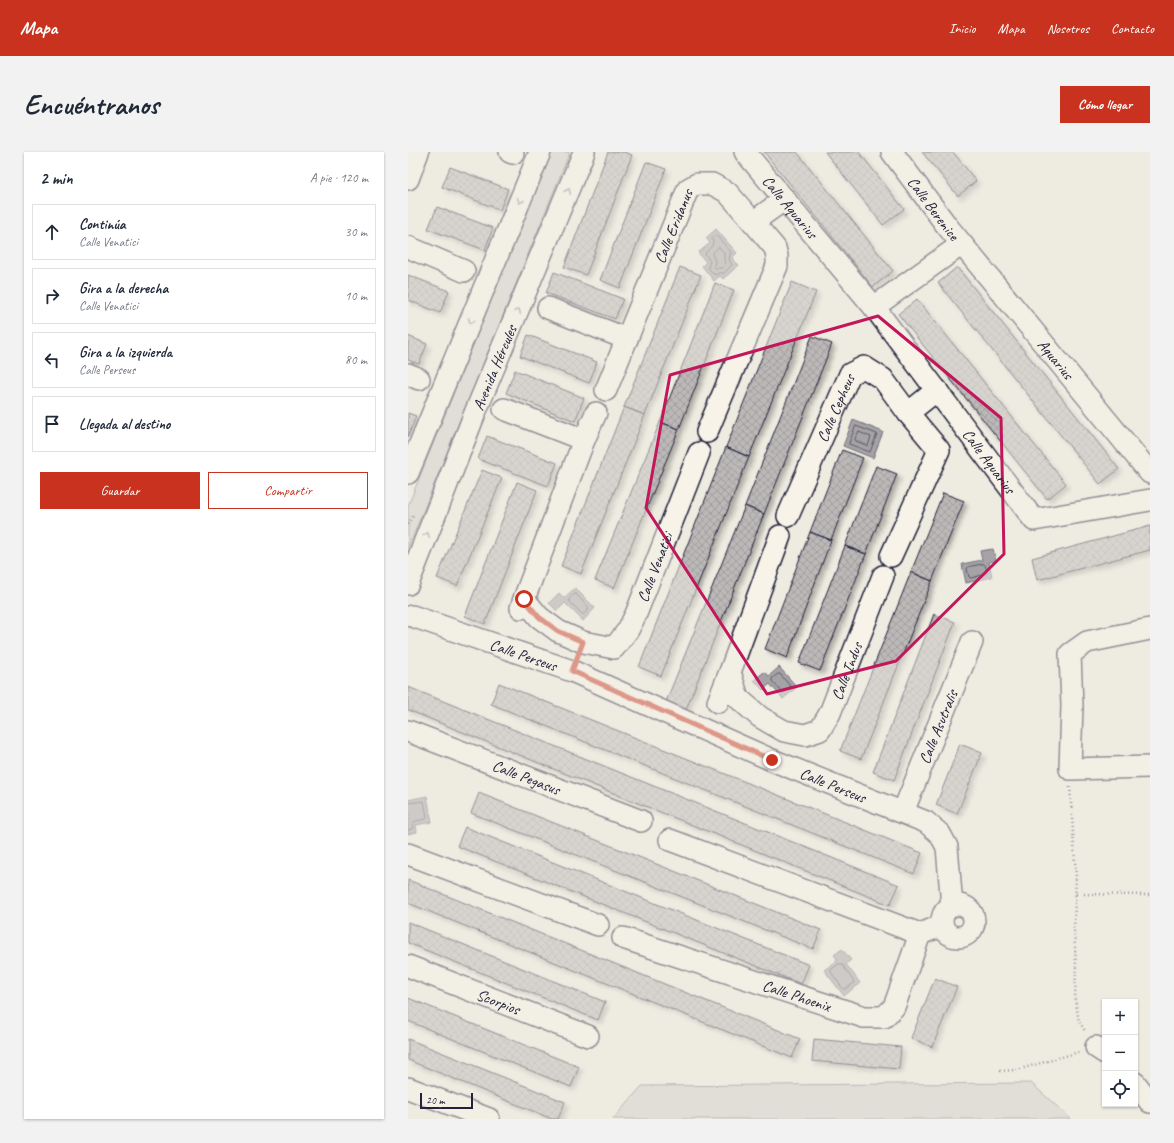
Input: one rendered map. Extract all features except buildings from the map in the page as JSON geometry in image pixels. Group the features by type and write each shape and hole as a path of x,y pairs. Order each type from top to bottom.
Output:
{"street":[{"path":"408,179 418,152"},
{"path":"408,473 540,152"},
{"name":"Avenida Hércules","path":"408,584 475,413 584,152"},
{"name":"Calle Aquarius","path":"730,152 748,157 785,199 874,307 1034,520 1150,500"},
{"name":"Calle Berenice","path":"892,152 962,244"},
{"name":"Calle Eridanus","path":"606,390 688,189 697,184 712,184 727,192 775,248 777,266 707,432"},
{"path":"753,222 785,199"},
{"path":"874,307 962,244"},
{"name":"Aquarius","path":"962,244 1150,473"},
{"path":"408,247 464,271"},
{"path":"548,308 627,339"},
{"name":"Calle Cepheus","path":"788,516 850,374 864,367 883,378 908,413 939,450 891,556"},
{"path":"908,413 937,390"},
{"path":"504,409 584,440"},
{"name":"Calle Venatici","path":"596,413 584,440 523,604 558,631 583,642 614,648 628,630 699,453"},
{"path":"718,702 780,536"},
{"name":"Calle Indus","path":"730,672 738,698 760,717 784,731 805,735 820,730 830,713 883,576"},
{"path":"408,584 413,594 414,605 410,619"},
{"name":"Calle Perseus","path":"410,619 572,671 772,760 926,822 940,834 947,847 952,906"},
{"path":"1150,629 1088,642 1070,654 1072,706 1070,769 1150,767"},
{"path":"572,671 583,642"},
{"name":"Calle Asutralis","path":"903,812 972,642"},
{"path":"772,760 784,731"},
{"name":"Calle Pegasus","path":"409,733 641,821"},
{"path":"670,840 920,934 934,928 943,927"},
{"path":"408,854 598,924"},
{"path":"952,906 964,906 969,909 972,914 974,926 966,935 959,937 953,936 947,933 943,927 943,915 946,910 952,906"},
{"name":"Calle Phoenix","path":"623,938 864,1017 884,1017 894,1007 920,934"},
{"name":"Scorpios","path":"408,966 588,1036"},
{"path":"1138,1087 1150,1102"},
{"path":"408,1088 488,1119"}],"path":[{"path":"1000,1071 1017,1070 1101,1050 1079,1021 1075,1000 1076,966 1074,928 1076,876 1070,769"},
{"path":"1076,894 1150,895"}],"highlighted area":[{"path":"878,316 1001,418 1004,554 896,661 767,694 646,508 670,375"}],"shaded area":[{"path":"551,152 569,152 569,154 408,548 408,506"},
{"path":"1031,1083 1071,1119 613,1119 642,1086"}],"water":[{"path":"716,229 737,253 732,258 739,265 723,279 720,276 714,281 702,266 706,262 698,253 710,243 706,238"},
{"path":"853,420 883,432 873,458 843,446"},
{"path":"993,549 996,561 989,562 992,577 966,583 962,564 982,560 980,551"},
{"path":"575,588 595,608 583,621 565,603 557,611 549,603 559,593 564,598"},
{"path":"779,667 797,687 783,699 770,684 763,690 754,680 764,672 769,676"},
{"path":"427,796 432,822 416,825 417,832 408,834 408,820 410,820 408,800"},
{"path":"842,949 851,960 846,964 860,983 844,996 824,970 838,960 834,955"}],"route":[{"path":"524,599 539,617 558,631 583,642 572,671 772,760"}]}
